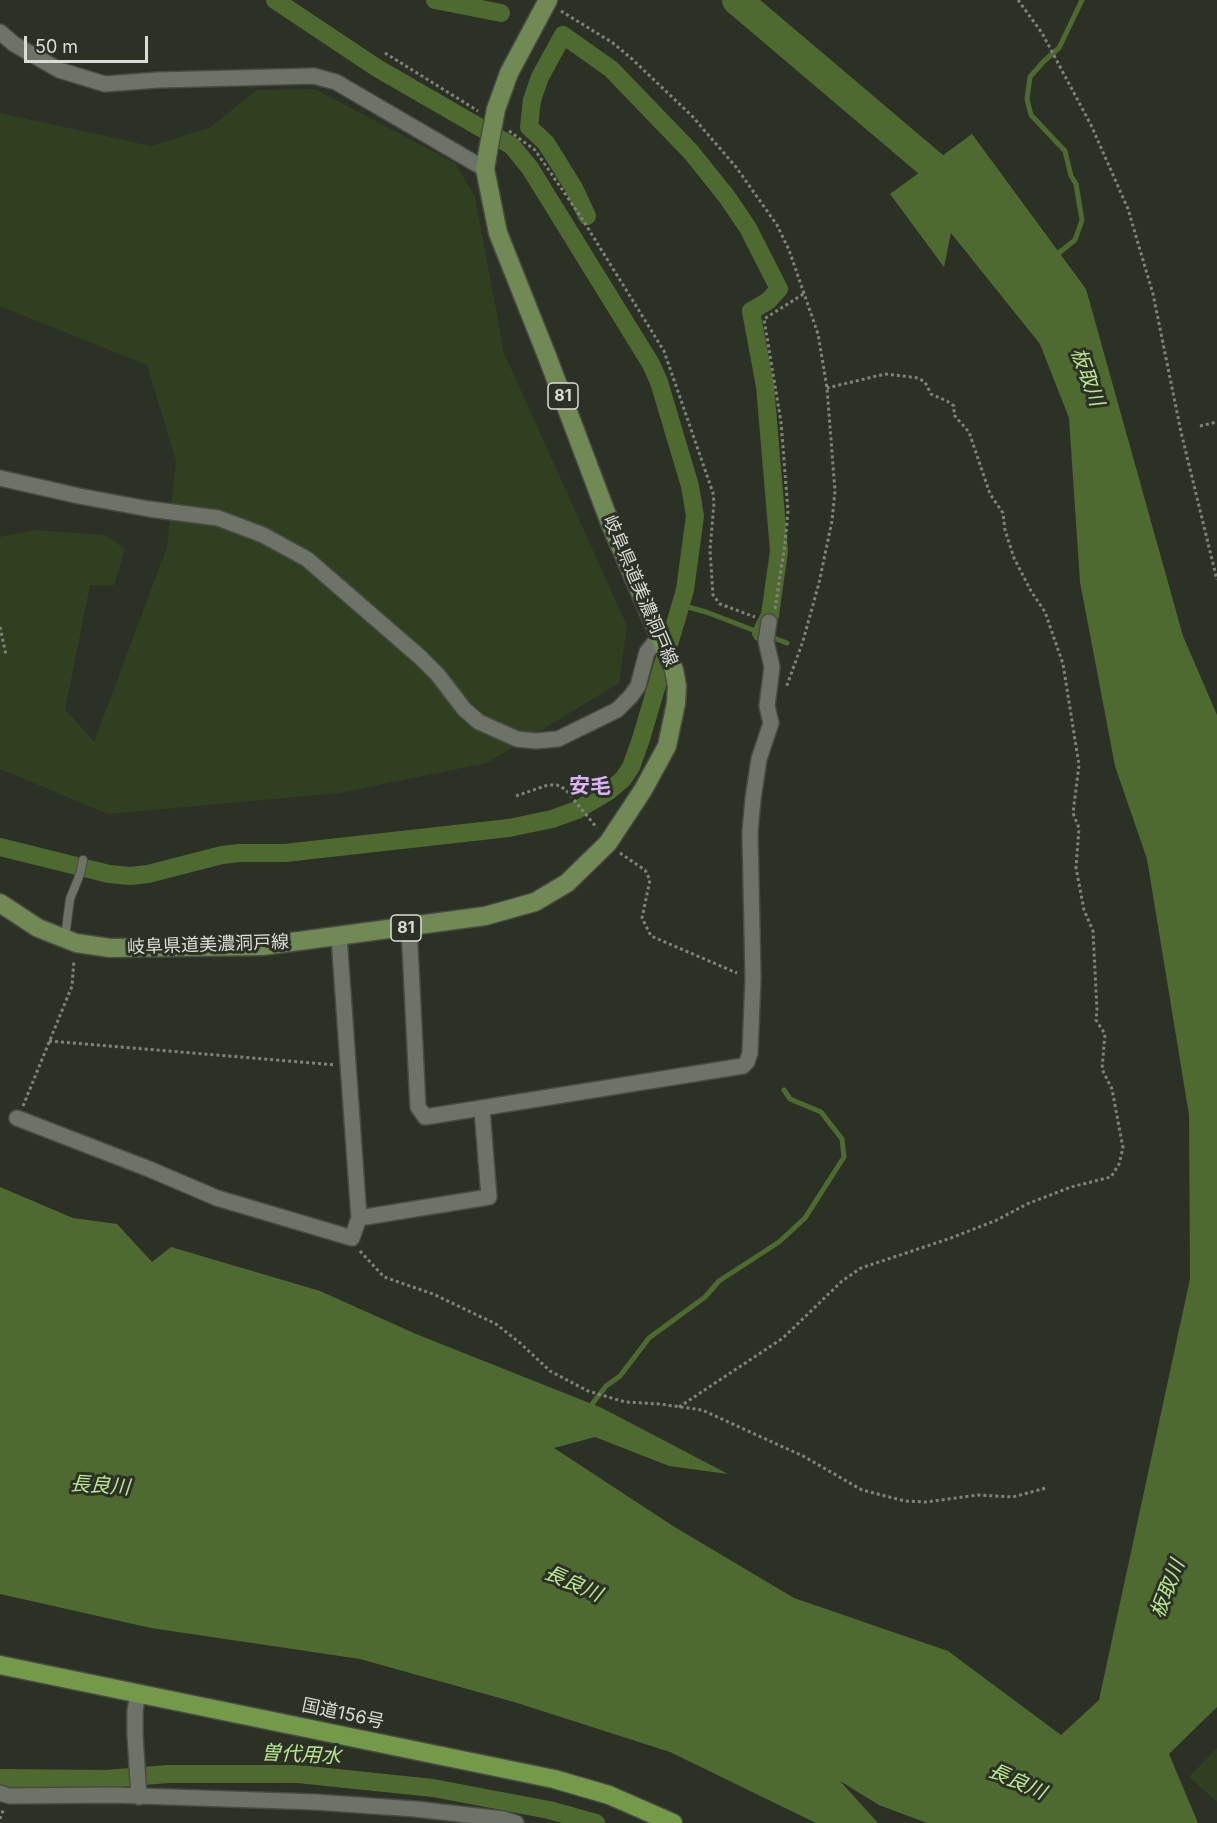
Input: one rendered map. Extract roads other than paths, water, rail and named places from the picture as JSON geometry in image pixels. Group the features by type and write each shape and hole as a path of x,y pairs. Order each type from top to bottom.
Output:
{"highway":[{"name":"国道156号","path":"0,1665 554,1779 609,1795 673,1823"}],"main road":[{"name":"岐阜県道美濃洞戸線","path":"0,903 38,928 70,941 110,948 262,946 485,916 535,902 567,883 609,842 643,790 667,746 676,703 677,686 674,670 610,523 498,233 487,160 491,113 509,73 547,2"}],"street":[{"path":"0,32 14,44 59,70 105,84 314,76 336,82 487,160"},
{"path":"0,478 79,496 218,518 262,535 307,559 420,657 438,675 464,709 479,722 517,739 536,741 558,739 617,710 638,686 647,652 661,640"},
{"path":"409,927 418,1107 426,1117 743,1066 750,1053 753,978 750,832 759,759 771,723 767,706 771,667 765,641 769,622"},
{"path":"17,1118 217,1198 352,1238 359,1218 339,937"},
{"path":"359,1218 489,1197 482,1109"},
{"path":"138,1693 135,1736 138,1784"},
{"path":"0,1793 9,1796 138,1784 315,1802 415,1809 516,1823"}],"lane":[{"path":"70,941 70,899 83,860"}],"water":[{"name":"長良川","path":"972,134 1086,289 1183,636 1217,715 1217,1707 1169,1754 1198,1823 927,1823 879,1805 840,1781 878,1823 816,1823 670,1752 514,1702 360,1659 151,1628 0,1594 0,1187 73,1218 117,1224 152,1262 171,1247 320,1291 416,1334 602,1408 728,1474 669,1466 595,1437 554,1448 673,1526 794,1598 948,1651 1061,1735 1099,1700 1190,1279 1189,1115 1147,859 1115,766 1080,582 1069,418 1040,344 951,233 944,267 890,194"}],"waterway":[{"path":"0,847 109,874 130,876 148,874 222,855 285,853 509,828 552,819 577,810 609,791 623,779 631,767 641,739 685,590 695,516 690,486 659,382 651,364 530,168 512,146 377,68 275,0"},
{"path":"435,0 501,13"},
{"name":"板取川","path":"737,0 961,190"},
{"path":"1055,256 1075,240 1082,220 1076,184 1071,176 1065,151 1031,115 1027,99 1030,77 1059,48 1082,0"},
{"path":"587,216 574,188 546,143 529,127 532,100 540,77 563,35 611,69 691,152 727,197 748,228 779,289 768,301 751,311 765,386 779,551 770,615 761,633"},
{"path":"681,605 706,612 787,643"},
{"path":"589,1408 606,1386 620,1376 649,1338 705,1297 719,1281 779,1242 805,1218 844,1157 842,1139 821,1112 790,1099 784,1090"},
{"name":"曽代用水","path":"0,1778 106,1779 168,1774 298,1774 433,1788 549,1810 596,1823"}],"district":[{"name":"安毛","path":"590,787"}]}
